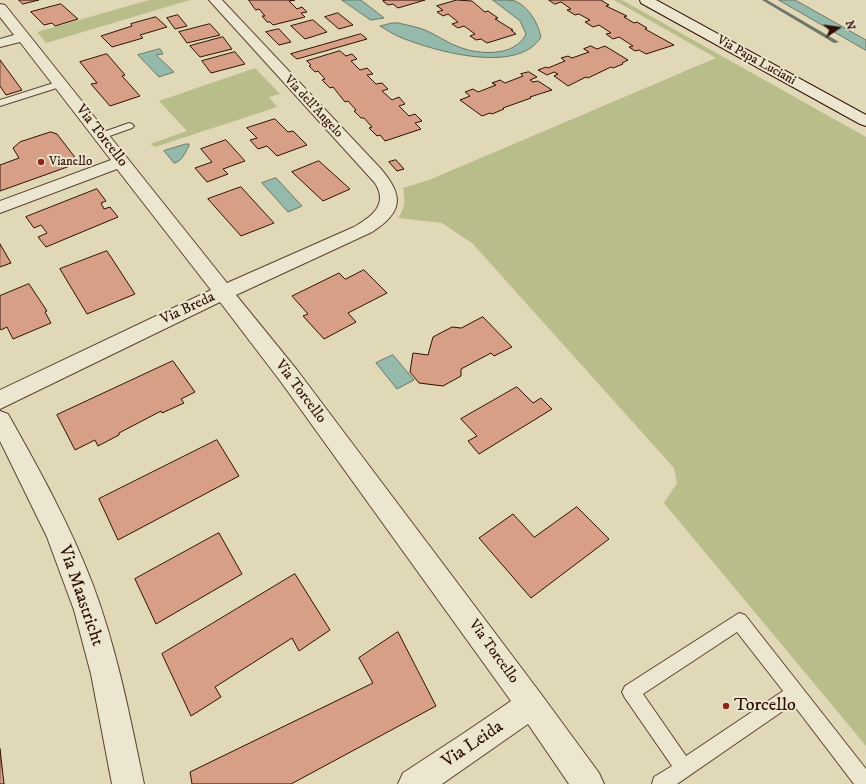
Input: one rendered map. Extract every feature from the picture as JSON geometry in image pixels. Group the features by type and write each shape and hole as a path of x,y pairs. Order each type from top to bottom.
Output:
{"street":[{"name":"Via dell'Angelo","path":"215,0 386,187 388,193 387,206 378,221"},
{"name":"Via Papa Luciani","path":"646,0 866,121"},
{"name":"Via Papa Luciani","path":"670,0 845,94"},
{"name":"Via Torcello","path":"0,8 289,376 531,704 588,784"},
{"path":"0,43 23,36"},
{"path":"0,206 121,162"},
{"name":"Via Breda","path":"0,400 176,314 360,231 378,221"},
{"name":"Via Maastricht","path":"0,420 43,500 72,565 88,610 106,678 128,784"},
{"name":"Via Leida","path":"414,784 478,742 531,704"}],"lane":[{"path":"0,103 60,84"},
{"path":"101,136 129,126"},
{"path":"684,768 631,692 739,621 866,784"},
{"path":"661,784 794,693"}],"green space":[{"path":"149,0 190,0 46,43 37,32"},
{"path":"614,0 622,0 866,137 866,746 664,503 677,483 674,468 473,244 442,223 398,218 404,204 403,188 429,180 716,58"},
{"path":"255,68 280,94 269,97 277,107 155,147 150,144 187,131 159,101"}],"shaded area":[{"path":"342,0 361,0 384,18 371,20"},
{"path":"493,0 515,1 529,11 538,26 541,37 530,48 514,55 475,57 434,49 399,37 380,26 396,23 415,27 425,30 467,50 476,52 496,52 514,47 526,34 520,21"},
{"path":"779,0 795,0 866,40 866,50"},
{"path":"160,49 163,54 156,55 174,72 159,77 138,55"},
{"path":"189,144 189,146 181,159 174,163 164,151"},
{"path":"276,178 302,206 288,212 262,183"},
{"path":"393,355 414,380 397,389 376,363"}],"building":[{"path":"19,0 39,0 23,4"},
{"path":"249,0 295,0 289,1 297,9 302,7 307,12 301,13 305,17 273,25 270,22 267,22 262,16 265,16 259,9 256,10"},
{"path":"425,0 398,8 393,4 388,5 383,1"},
{"path":"457,0 472,1 485,12 488,11 498,18 495,19 513,30 511,30 516,34 487,43 481,39 476,40 470,36 475,34 464,26 458,28 452,24 458,22 448,14 443,16 437,12 443,10 437,6"},
{"path":"549,0 601,0 609,5 606,6 627,16 624,17 634,23 637,22 647,28 645,29 674,45 646,54 639,50 635,51 629,47 633,46 619,37 613,39 606,34 611,33 599,25 593,27 585,22 590,20 579,14 575,15 567,10 571,9 561,2 555,4"},
{"path":"61,4 78,19 55,26 52,23 44,25 31,12"},
{"path":"338,13 353,25 339,29 325,17"},
{"path":"178,15 187,26 175,29 167,18"},
{"path":"156,17 167,27 140,35 143,38 112,47 101,36 132,26 131,24"},
{"path":"313,20 327,32 305,39 291,26"},
{"path":"210,24 220,35 187,43 179,32"},
{"path":"279,29 291,42 279,45 266,32"},
{"path":"361,34 367,39 297,59 291,54"},
{"path":"223,37 232,49 200,57 190,46"},
{"path":"591,46 597,49 605,46 628,60 622,63 623,64 613,68 611,67 588,78 586,77 568,86 554,76 558,74 554,72 547,75 538,70 546,67 548,68 565,61 561,58 568,56 572,58 589,52 584,49"},
{"path":"340,51 346,56 352,54 357,59 351,61 360,70 367,68 373,74 367,75 376,84 382,83 388,89 382,91 392,100 399,97 405,104 399,106 409,116 415,114 422,121 415,123 421,129 385,141 380,135 377,136 369,128 372,127 364,118 361,118 354,111 356,110 348,101 345,102 333,87 330,88 322,80 325,79 318,71 315,72 309,66 311,65 307,61"},
{"path":"235,52 245,64 211,73 202,61"},
{"path":"107,54 125,75 122,76 140,96 110,106 91,84 97,83 80,62"},
{"path":"0,60 22,90 6,95 0,86"},
{"path":"529,72 537,77 530,80 533,82 538,81 552,90 530,97 531,98 503,108 504,109 492,114 490,113 482,116 460,100 470,96 465,92 473,89 478,92 496,85 492,83 500,80 505,83 523,76 521,74"},
{"path":"275,119 288,132 293,131 307,145 277,156 267,146 258,149 250,140 257,138 247,128"},
{"name":"Vianello","path":"51,132 57,134 77,160 70,166 0,191 0,165 19,158 13,148 20,142"},
{"path":"226,140 245,161 223,169 228,174 207,182 195,168 212,162 201,149"},
{"path":"396,160 404,169 397,171 389,162"},
{"path":"319,161 350,189 323,201 292,172"},
{"path":"241,187 274,223 241,236 208,199"},
{"path":"97,189 106,201 101,203 104,209 110,207 118,217 46,247 38,237 47,233 41,225 34,228 26,217"},
{"path":"0,244 11,263 0,267"},
{"path":"107,251 135,294 87,314 60,269"},
{"path":"364,270 387,293 348,313 356,322 324,339 303,316 308,314 292,296 339,273 345,279"},
{"path":"29,284 47,311 45,312 51,323 13,339 7,327 1,330 0,328 0,296"},
{"path":"483,317 512,347 494,356 491,353 461,369 461,376 443,386 419,383 410,372 413,353 428,355 433,337 452,327 461,328"},
{"path":"173,361 195,392 181,399 184,403 162,413 161,411 98,446 95,440 75,450 57,415"},
{"path":"517,387 533,403 541,398 552,409 479,454 468,441 477,436 461,419"},
{"path":"217,440 239,476 118,540 99,499"},
{"path":"577,507 609,539 531,598 479,538 513,514 534,537"},
{"path":"219,533 242,574 156,624 135,579"},
{"path":"295,574 330,630 299,651 292,638 215,687 221,697 191,716 162,654"},
{"path":"398,632 436,706 291,784 192,784 190,772 373,683 359,658"},
{"path":"0,749 4,784 0,784"}],"waterway":[{"path":"764,0 836,42"}],"place":[{"name":"Vianello","path":"41,162"},
{"name":"Torcello","path":"726,706"}]}
